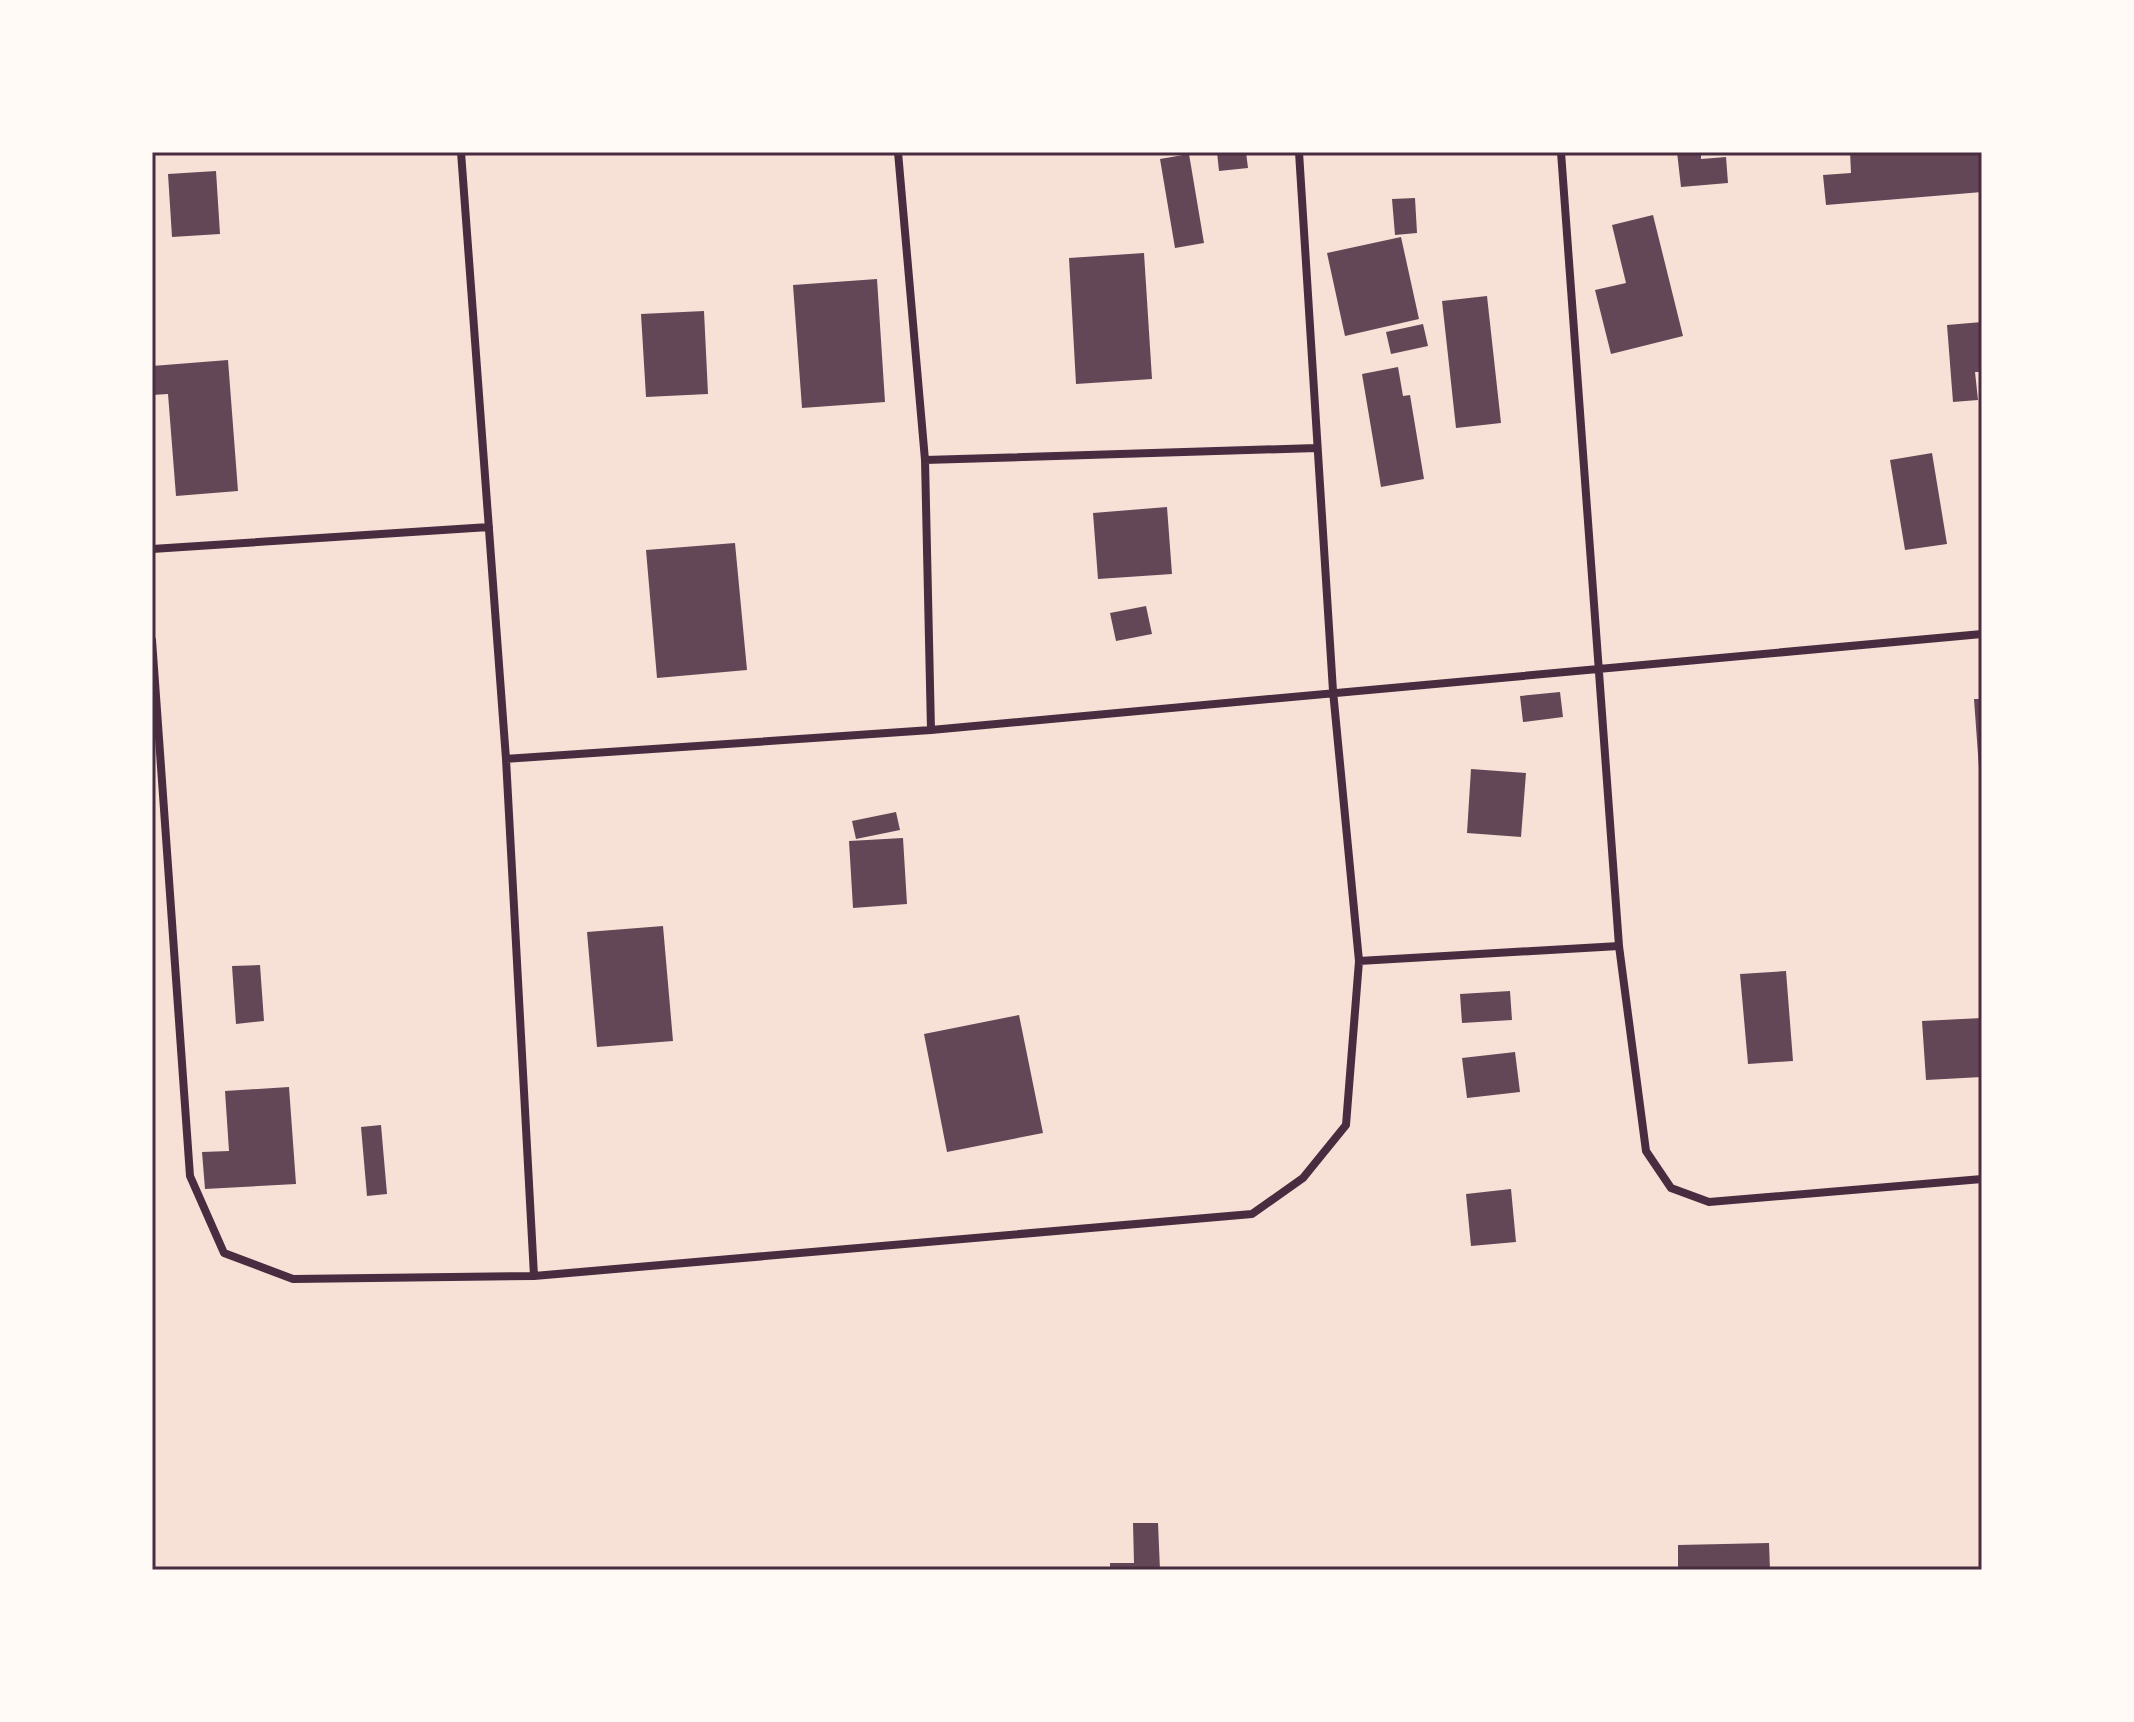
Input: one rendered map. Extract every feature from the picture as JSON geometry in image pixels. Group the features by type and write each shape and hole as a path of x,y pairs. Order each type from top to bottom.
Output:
{"street":[{"path":"461,152 506,759 534,1276"},
{"path":"898,152 925,460 931,730"},
{"path":"152,640 190,1176 224,1253 293,1279 534,1276 1252,1214 1303,1178 1346,1125 1359,961 1333,691 1299,152"},
{"path":"1561,152 1619,946 1646,1151 1671,1188 1709,1202 1982,1179"},
{"path":"925,460 1316,448"},
{"path":"152,549 489,527"},
{"path":"506,759 931,730 1599,666 1982,634"},
{"path":"1359,961 1619,946"}],"building":[{"path":"1217,152 1246,152 1248,168 1219,171"},
{"path":"1677,152 1701,152 1701,159 1726,157 1728,183 1681,187"},
{"path":"1850,152 1982,152 1982,192 1826,205 1823,175 1851,173"},
{"path":"1189,154 1204,243 1175,248 1160,159"},
{"path":"216,171 220,234 172,237 168,174"},
{"path":"1415,198 1417,233 1395,235 1392,199"},
{"path":"1653,215 1683,336 1611,354 1595,290 1626,283 1612,225"},
{"path":"1401,237 1419,319 1345,336 1327,253"},
{"path":"1144,253 1152,379 1076,384 1069,258"},
{"path":"877,279 885,402 802,408 793,285"},
{"path":"1487,296 1501,423 1456,428 1442,301"},
{"path":"704,311 708,394 646,397 641,314"},
{"path":"1982,322 1982,372 1975,372 1978,400 1953,402 1947,325"},
{"path":"1423,324 1428,346 1391,354 1386,332"},
{"path":"228,360 238,491 176,496 168,394 152,395 152,366"},
{"path":"1398,367 1403,396 1410,395 1424,479 1381,487 1362,374"},
{"path":"1932,453 1947,544 1905,550 1890,460"},
{"path":"1167,507 1172,574 1098,579 1093,513"},
{"path":"735,543 747,670 657,678 646,550"},
{"path":"1146,606 1152,634 1116,641 1110,613"},
{"path":"1560,692 1563,717 1523,722 1520,696"},
{"path":"1974,699 1982,699 1982,782 1980,782"},
{"path":"1471,769 1526,773 1521,837 1467,833"},
{"path":"896,812 900,830 856,839 852,821"},
{"path":"903,838 907,904 853,908 849,841"},
{"path":"663,926 673,1041 597,1047 587,932"},
{"path":"260,965 264,1021 236,1024 232,966"},
{"path":"1786,971 1793,1061 1748,1064 1740,974"},
{"path":"1510,991 1512,1020 1462,1023 1460,994"},
{"path":"1019,1015 1043,1133 947,1152 924,1034"},
{"path":"1982,1018 1982,1077 1926,1080 1922,1021"},
{"path":"1515,1052 1520,1092 1467,1098 1462,1058"},
{"path":"289,1087 296,1184 205,1189 202,1152 229,1151 225,1091"},
{"path":"381,1125 387,1194 367,1196 361,1127"},
{"path":"1511,1189 1516,1242 1471,1246 1466,1194"},
{"path":"1133,1523 1158,1523 1160,1570 1110,1570 1110,1563 1134,1563"},
{"path":"1769,1543 1770,1570 1678,1570 1678,1545"}]}
